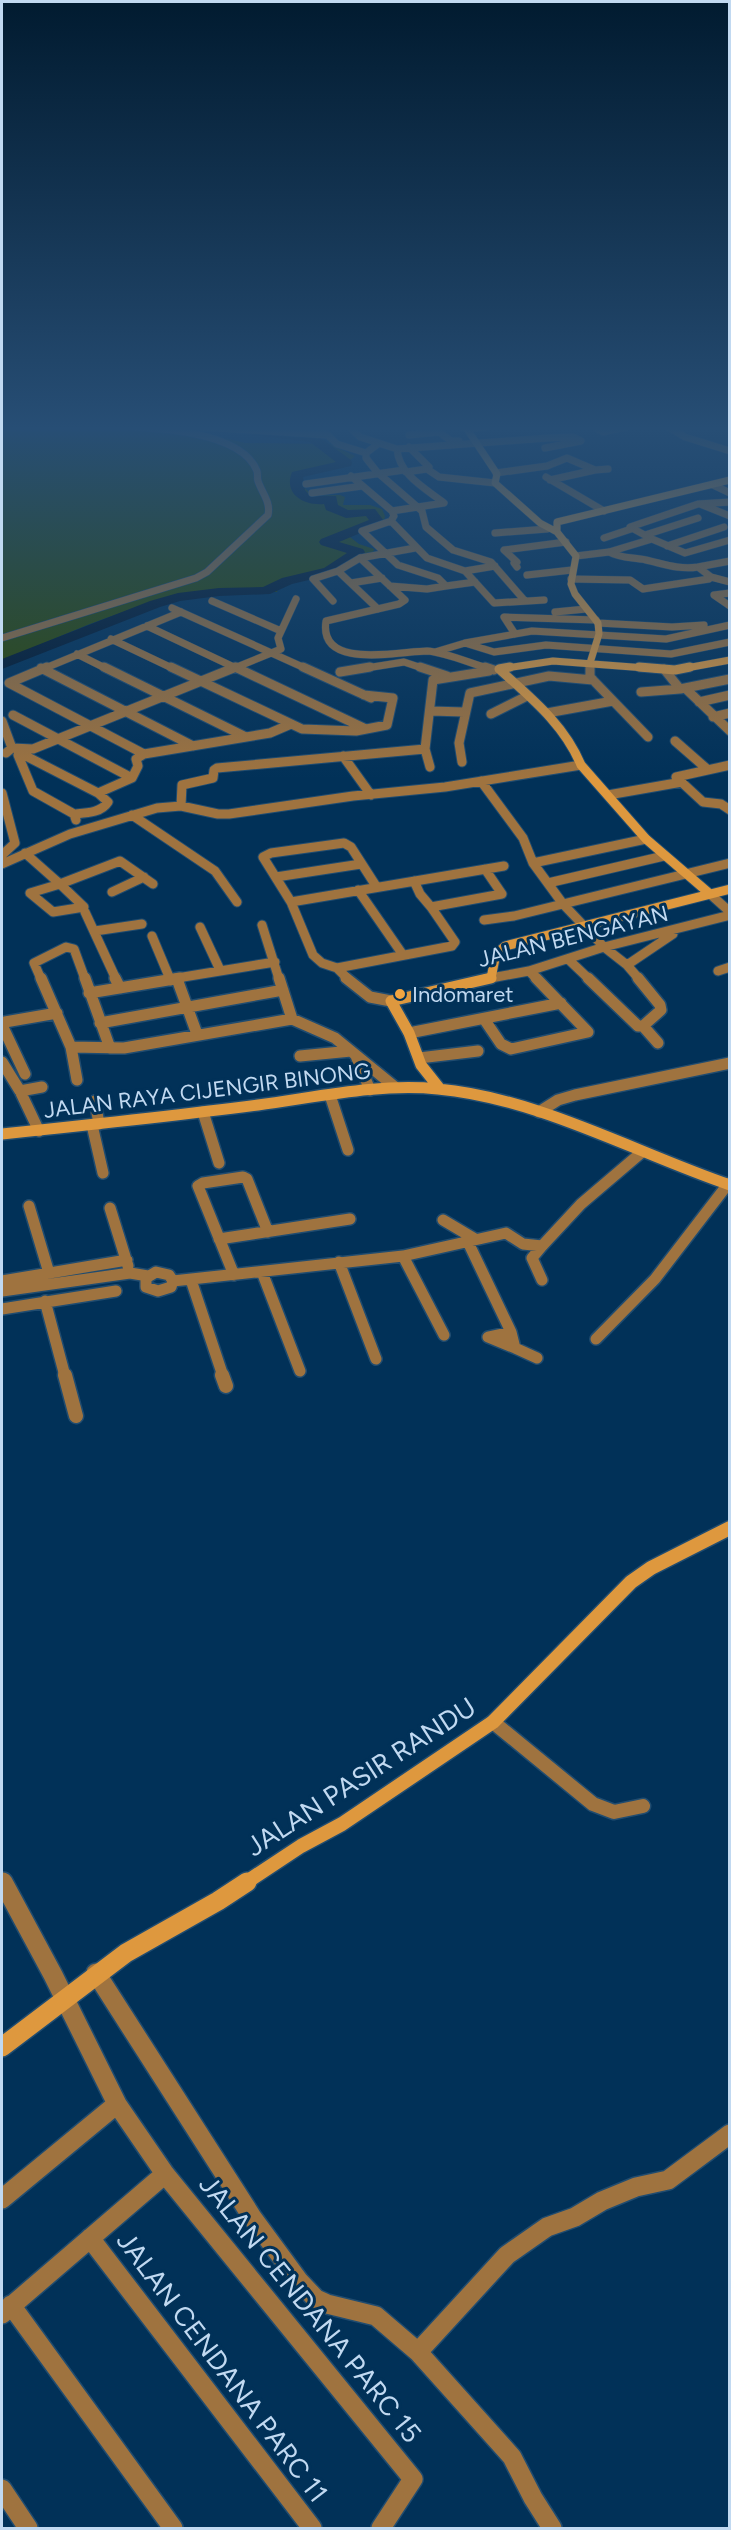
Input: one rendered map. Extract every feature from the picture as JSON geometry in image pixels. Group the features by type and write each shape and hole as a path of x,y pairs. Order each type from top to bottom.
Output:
{"street":[{"path":"2,638 196,578 207,572 238,543"},
{"path":"376,543 404,568 432,576 443,581 446,586"},
{"path":"411,543 427,558 465,571 495,566"},
{"path":"445,543 453,550 488,561 495,566 525,601"},
{"path":"499,543 517,562 514,563 517,567"},
{"path":"504,550 558,543"},
{"path":"567,543 576,556"},
{"path":"576,556 609,552 632,543"},
{"path":"661,543 687,553 719,543"},
{"path":"667,546 677,543"},
{"path":"333,601 313,579 338,571 360,558 415,548"},
{"path":"609,552 626,561 644,560 673,569 729,561"},
{"path":"576,556 571,579 575,594 597,622 599,634 590,663 590,677 648,738"},
{"path":"360,558 405,600"},
{"path":"698,567 711,577 729,582"},
{"path":"527,575 572,570"},
{"path":"338,571 378,609"},
{"path":"465,571 494,603 515,634"},
{"path":"571,579 631,581 643,589 684,584 711,577"},
{"path":"351,583 382,578"},
{"path":"390,586 427,589 475,582"},
{"path":"427,589 399,604 326,621 328,638 338,648 362,656 435,652 465,643 532,631 666,639 729,624"},
{"path":"729,593 714,596 729,606"},
{"path":"12,752 58,739 281,649 278,638 297,599"},
{"path":"494,603 543,600"},
{"path":"212,601 281,631"},
{"path":"111,639 302,729 339,732 387,725 392,702 364,695 172,608"},
{"path":"522,617 586,609"},
{"path":"144,754 9,682 181,612"},
{"path":"504,617 672,627 729,624"},
{"path":"147,626 366,729"},
{"path":"465,643 494,652 546,645 671,654 729,642"},
{"path":"435,652 496,669 548,712 576,751 581,765 646,839 729,913"},
{"path":"77,654 246,737"},
{"path":"430,767 424,749 431,711 433,680 552,661 685,669 729,660"},
{"path":"340,672 404,662 452,677"},
{"path":"41,668 193,746"},
{"path":"664,669 729,730"},
{"path":"462,762 459,743 470,693 549,676 594,680"},
{"path":"641,692 682,688 729,679"},
{"path":"699,702 729,695"},
{"path":"490,714 527,696"},
{"path":"548,712 612,701"},
{"path":"431,711 464,712"},
{"path":"713,717 729,713"},
{"path":"13,715 132,778"},
{"path":"2,722 12,752 33,791 75,817 106,806 108,802 98,793 12,752"},
{"path":"98,793 132,778 138,766 136,759 144,754 270,733 291,724"},
{"path":"675,741 707,769"},
{"path":"181,806 182,785 213,778 214,770 217,768 424,749"},
{"path":"343,756 364,782 371,795"},
{"path":"2,864 70,834 157,808 181,806 218,814 229,814 481,782 581,765"},
{"path":"729,765 676,776 703,802 721,804 729,810"},
{"path":"118,770 138,766"},
{"path":"481,782 523,838 533,863 563,904 604,947 627,965 661,1008 643,1026"},
{"path":"608,795 682,782"},
{"path":"2,793 15,843 2,855"},
{"path":"132,815 215,871 237,902"},
{"path":"533,863 646,839"},
{"path":"375,886 351,847 344,843 333,843 263,857 291,902 313,955 322,963 358,978 362,983 361,990 370,997 391,1001 409,1033 420,1061 440,1089"},
{"path":"25,853 59,884 81,902 84,907 54,912 30,894 34,890 59,884 117,861 153,884"},
{"path":"548,883 664,856"},
{"path":"483,920 563,904 729,863"},
{"path":"276,877 362,864"},
{"path":"291,902 504,866"},
{"path":"431,907 502,894 485,869"},
{"path":"112,892 144,877"},
{"path":"337,968 454,945 431,907 420,894 414,881"},
{"path":"491,978 496,954 505,946 585,928 729,889"},
{"path":"358,890 403,956"},
{"path":"85,912 120,988"},
{"name":"JALAN BENGAYAN","path":"391,1001 529,971 604,947 682,928 729,913"},
{"path":"94,931 142,924"},
{"path":"262,925 292,1019"},
{"path":"200,927 220,970"},
{"path":"627,965 682,928"},
{"path":"152,936 187,1006 197,1034"},
{"path":"77,1080 71,1047 34,963 66,947 74,949 110,1048"},
{"path":"568,959 658,1042"},
{"path":"89,993 275,962"},
{"path":"718,971 729,967"},
{"path":"484,1019 501,1044 511,1049 588,1032 529,971"},
{"path":"99,1023 283,990"},
{"path":"409,1033 561,1003"},
{"path":"25,1074 2,1025 4,1022 57,1013"},
{"path":"71,1047 132,1047 292,1019 335,1038 396,1087"},
{"path":"420,1061 478,1051"},
{"path":"300,1056 353,1053"},
{"path":"353,1053 370,1090"},
{"path":"417,1086 420,1061"},
{"path":"2,1062 20,1091 39,1131"},
{"path":"539,1112 558,1100 575,1095 729,1063"},
{"name":"JALAN RAYA CIJENGIR BINONG","path":"2,1134 417,1086 440,1089 565,1120 642,1152 729,1184"},
{"path":"20,1091 42,1087"},
{"path":"330,1095 348,1150"},
{"path":"94,1101 95,1124 103,1173"},
{"path":"203,1112 219,1163"},
{"path":"532,1258 581,1204 642,1152"},
{"path":"234,1275 198,1186 247,1179 268,1232"},
{"path":"596,1339 655,1278 729,1184"},
{"path":"30,1206 49,1273"},
{"path":"110,1208 128,1266"},
{"path":"219,1239 350,1219"},
{"path":"443,1220 471,1240 512,1332 515,1348"},
{"path":"432,1249 457,1228"},
{"path":"148,1276 144,1285 153,1291 167,1289 173,1281 402,1256 506,1233 523,1244 542,1280"},
{"path":"523,1244 542,1246"},
{"path":"402,1256 444,1335"},
{"path":"339,1262 376,1359"},
{"path":"2,1291 128,1266"},
{"path":"2,1281 49,1273 128,1266 148,1276 161,1272 170,1275 173,1281"},
{"path":"262,1272 300,1371"},
{"path":"191,1280 226,1386"},
{"path":"2,1309 116,1292"},
{"path":"45,1301 76,1416"},
{"path":"512,1332 488,1337 537,1358"},
{"name":"JALAN PASIR RANDU","path":"2,2047 96,1973 126,1953 218,1901 301,1846 342,1824 493,1722 631,1582 651,1568 729,1528"},
{"path":"493,1722 593,1804 614,1812 643,1806"},
{"name":"JALAN CENDANA PARC 15","path":"2,1880 65,1998 117,2104 165,2174 413,2479 381,2529"},
{"path":"96,1973 252,2217 299,2281 316,2299 327,2304 376,2316 418,2352 512,2457 552,2529"},
{"path":"2,2199 117,2104"},
{"path":"418,2352 507,2254 547,2227 575,2217 636,2187 668,2180 729,2134"},
{"path":"165,2174 7,2309 173,2529"},
{"name":"JALAN CENDANA PARC 11","path":"90,2238 312,2529"},
{"path":"2,2489 28,2529"}],"green space":[{"path":"2,543 358,543 374,549 373,553 350,560 328,575 297,580 278,588 277,592 240,589 178,596 118,614 2,660"}],"waterway":[{"path":"2,664 155,604 178,597 219,592 265,591 287,581 329,571 358,552 329,543"}],"place":[{"name":"Indomaret","path":"400,994"}]}
